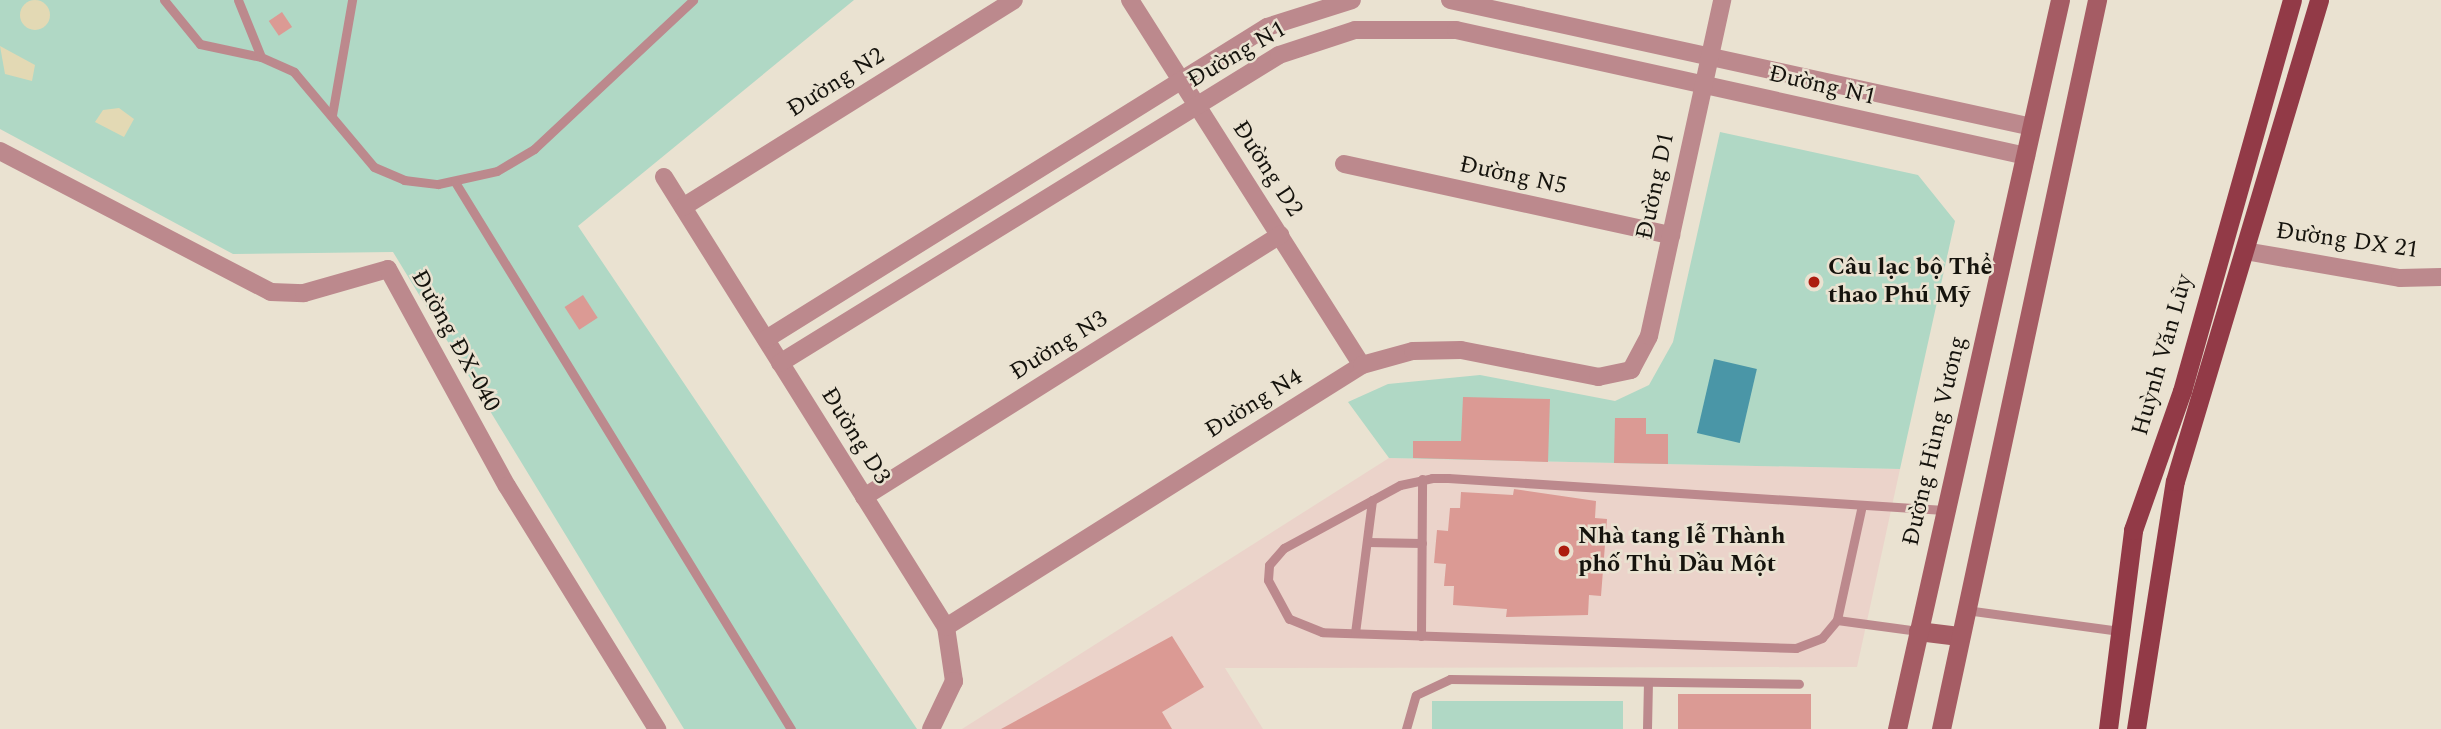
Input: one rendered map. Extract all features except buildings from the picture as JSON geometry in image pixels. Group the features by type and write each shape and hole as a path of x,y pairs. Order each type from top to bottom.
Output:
{"main road":[{"name":"Đường Hùng Vương","path":"1897,729 2060,0"},
{"path":"1941,729 2097,0"},
{"name":"Huỳnh Văn Lũy","path":"2108,729 2133,530 2182,391 2292,0"},
{"name":"Huỳnh Văn Lũy","path":"2136,729 2175,481 2319,0"},
{"path":"1918,631 1959,636"}],"street":[{"name":"Đường N2","path":"683,208 1014,0"},
{"name":"Đường D2","path":"1130,0 1363,365"},
{"name":"Đường N1","path":"766,340 1267,27 1352,0"},
{"name":"Đường N1","path":"1450,0 2032,128"},
{"name":"Đường D1","path":"1623,374 1647,346 1722,0"},
{"name":"Đường N1","path":"780,363 1279,55 1380,26 1456,30 2025,156"},
{"name":"Đường ĐX-040","path":"0,150 271,292 304,293 388,270 494,463 656,729"},
{"name":"Đường N5","path":"1344,164 1671,236"},
{"name":"Đường D3","path":"664,177 946,627 954,681 930,729"},
{"name":"Đường N3","path":"864,497 1280,236"},
{"name":"Đường DX 21","path":"2245,251 2400,278 2441,277"},
{"name":"Đường N4","path":"946,627 1363,365 1413,351 1461,350 1598,377 1623,374"}],"lane":[{"path":"164,0 200,44 261,57 306,81 332,114 350,145 381,171 421,183 456,183 497,171 543,141 693,0"},
{"path":"238,0 261,57"},
{"path":"332,114 352,0"},
{"path":"456,183 791,729"},
{"path":"1862,505 1837,620 1822,638 1796,648 1310,630 1289,619 1274,599 1267,573 1277,552 1372,500 1422,479 1862,505 1944,510"},
{"path":"1421,636 1422,479"},
{"path":"1355,633 1372,500"},
{"path":"1368,542 1422,543"},
{"path":"1965,610 2120,631"},
{"path":"1837,620 1918,631"},
{"path":"1406,729 1411,703 1435,681 1799,684"},
{"path":"1647,729 1648,682"}],"shaded area":[{"name":"Nhà tang lễ Thành phố Thủ Dầu Một","path":"1389,458 1900,469 1857,667 1225,668 1263,729 962,729"}],"green space":[{"path":"0,0 854,0 578,226 917,729 684,729 393,252 233,254 0,129"},
{"name":"Câu lạc bộ Thể thao Phú Mỹ","path":"1720,132 1918,175 1955,221 1900,469 1389,458 1348,402 1388,384 1480,375 1615,401 1649,385 1673,342"},
{"path":"1432,701 1623,701 1623,729 1432,729"}],"sand":[{"path":"35,0 45,5 50,15 45,25 35,30 25,25 20,15 25,5"},
{"path":"0,46 35,65 32,81 5,74"},
{"path":"119,108 134,119 124,137 95,122 103,110"}],"water":[{"path":"1714,359 1757,369 1740,443 1697,433"}],"place":[{"name":"Câu lạc bộ Thể thao Phú Mỹ","path":"1814,282"},
{"name":"Nhà tang lễ Thành phố Thủ Dầu Một","path":"1564,551"}]}
